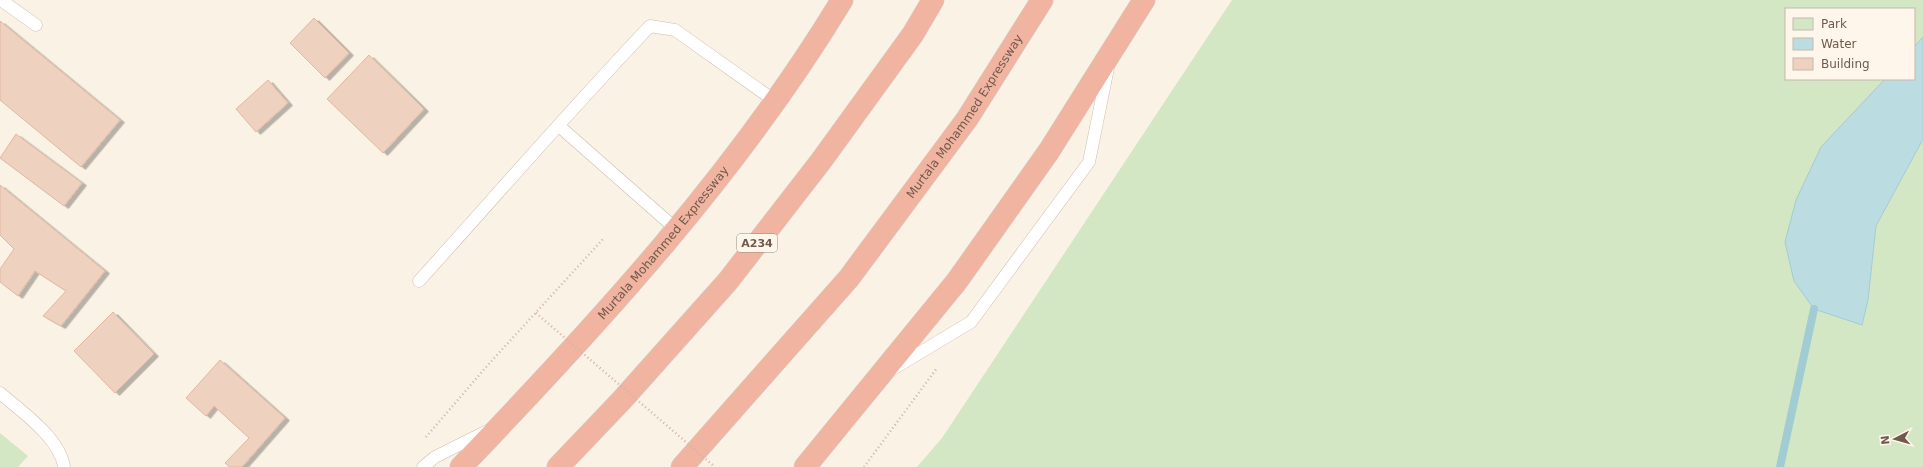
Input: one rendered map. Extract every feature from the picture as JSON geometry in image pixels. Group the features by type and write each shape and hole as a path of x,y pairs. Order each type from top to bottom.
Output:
{"highway":[{"name":"Murtala Mohammed Expressway","path":"461,467 503,424 618,299 676,229 775,101 842,0"},
{"name":"A234","path":"558,467 621,401 728,281 821,161 913,34 933,0"},
{"name":"Murtala Mohammed Expressway","path":"682,467 849,278 967,119 1042,0"},
{"path":"805,467 957,281 1049,151 1144,0"}],"lane":[{"path":"1,0 36,25"},
{"path":"419,281 559,126 583,96 650,26 675,30 775,101"},
{"path":"878,378 971,322 1089,162 1111,52"},
{"path":"559,126 676,229"},
{"path":"0,393 48,436 63,461 64,467"},
{"path":"422,467 435,456 503,424"}],"path":[{"path":"425,438 487,366 604,238"},
{"path":"536,313 715,467"},
{"path":"864,467 938,366"}],"green space":[{"path":"1232,0 1923,0 1923,467 917,467 942,438"},
{"path":"0,433 28,456 18,467 0,467"}],"water":[{"path":"1923,37 1923,139 1876,226 1868,300 1862,325 1814,309 1794,281 1785,242 1796,200 1821,147 1884,80 1915,80 1915,46"}],"building":[{"path":"314,18 349,53 325,78 290,43"},
{"path":"0,21 120,120 81,167 0,100"},
{"path":"369,55 424,109 383,153 327,99"},
{"path":"268,80 288,103 256,132 236,109"},
{"path":"16,134 82,183 64,206 0,158"},
{"path":"0,185 105,271 61,326 43,316 66,291 35,271 18,296 0,282 0,269 14,249 0,235"},
{"path":"113,312 154,354 115,393 74,351"},
{"path":"220,360 285,418 242,467 230,467 225,463 249,438 214,406 206,416 186,398"}],"waterway":[{"path":"1780,467 1814,309"}]}
